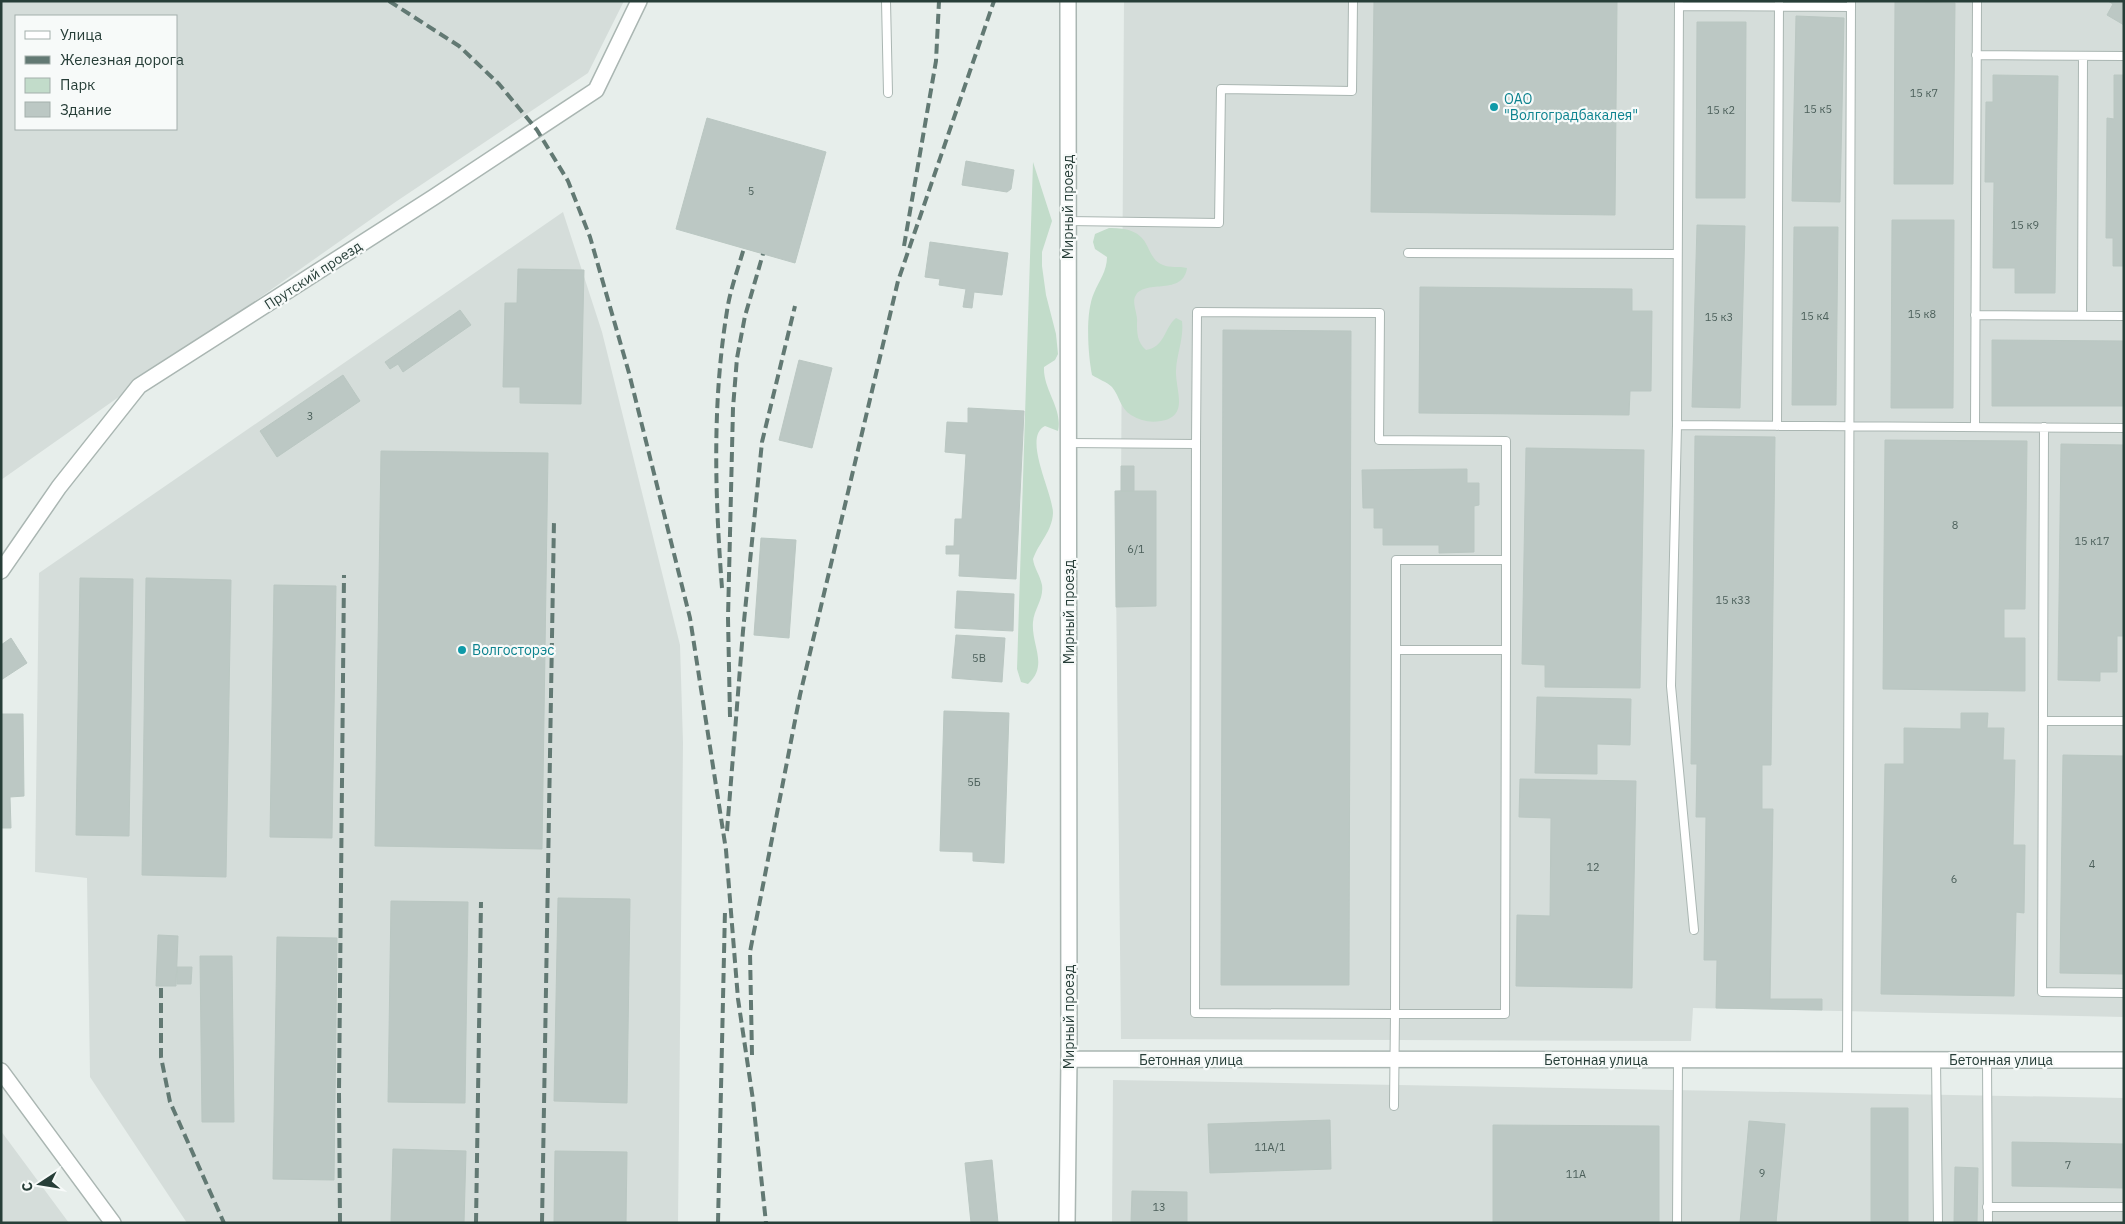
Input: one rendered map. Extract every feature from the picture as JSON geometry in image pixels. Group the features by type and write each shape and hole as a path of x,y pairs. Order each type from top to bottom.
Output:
{"street":[{"name":"Прутский проезд","path":"1,571 59,487 139,386 434,197 596,90 640,1"},
{"name":"Мирный проезд","path":"1067,1223 1069,1059 1068,1"},
{"name":"Бетонная улица","path":"1069,1059 2124,1060"},
{"path":"1,1071 113,1223"}],"lane":[{"path":"886,1 888,93"},
{"path":"1067,221 1219,223 1221,89 1352,91 1353,1"},
{"path":"1975,427 1976,1"},
{"path":"1694,930 1671,686 1677,425 1678,4 1851,4 1847,1060"},
{"path":"1777,426 1779,4"},
{"path":"1976,56 2124,56"},
{"path":"2082,315 2083,56"},
{"path":"1408,253 1678,254"},
{"path":"1197,312 1380,313 1379,440 1506,440 1506,560 1505,1014 1195,1013 1197,312"},
{"path":"1975,315 2124,316"},
{"path":"1677,425 2124,428"},
{"path":"2044,427 2042,992 2124,993"},
{"path":"1069,443 1196,444"},
{"path":"1394,1106 1396,560 1506,560"},
{"path":"1396,650 1506,650"},
{"path":"2043,721 2124,721"},
{"path":"1677,1223 1678,1060"},
{"path":"1936,1060 1938,1223"},
{"path":"1987,1060 1988,1223"},
{"path":"1988,1207 2124,1207"}],"shaded area":[{"path":"1,1 624,1 588,73 394,203 1,480"},
{"path":"1124,1 2124,1 2124,1017 1693,1008 1691,1041 1121,1039 1115,491 1121,490"},
{"path":"563,212 602,332 680,645 683,743 678,1223 187,1223 90,1077 87,878 35,872 39,573"},
{"path":"1113,1080 2124,1098 2124,1223 1112,1223"},
{"path":"1,1131 69,1223 1,1223"}],"green space":[{"path":"1033,162 1052,221 1042,252 1042,266 1046,295 1056,334 1058,354 1055,360 1044,367 1046,383 1056,407 1059,423 1058,431 1045,426 1039,432 1037,441 1037,453 1053,513 1048,531 1033,559 1041,581 1042,590 1033,622 1038,654 1037,670 1028,684 1021,682 1017,669"},
{"path":"1109,228 1134,232 1146,243 1152,256 1163,265 1187,268 1184,277 1179,282 1141,290 1135,298 1134,305 1138,337 1146,350 1161,341 1176,318 1182,321 1176,370 1178,408 1170,418 1161,421 1146,421 1131,415 1122,406 1112,387 1092,375 1089,356 1089,311 1091,301 1107,262 1107,257 1095,249 1093,242 1095,234"}],"building":[{"name":"ОАО \"Волгоградбакалея\"","path":"1374,1 1617,1 1615,215 1371,212"},
{"path":"2108,1 2124,1 2124,25 2107,15 2113,4"},
{"path":"1895,2 1955,3 1953,184 1894,184"},
{"path":"1796,16 1844,18 1840,202 1792,201"},
{"path":"1697,22 1746,22 1745,198 1696,198"},
{"path":"1993,75 2058,76 2055,293 2015,293 2015,268 1993,268 1994,182 1985,182 1986,102 1993,102"},
{"path":"2114,75 2124,75 2124,266 2113,266 2113,238 2106,238 2107,118 2114,119"},
{"path":"707,118 826,152 795,263 676,229"},
{"path":"966,161 1014,170 1011,189 1007,192 962,185"},
{"path":"1892,220 1954,220 1953,408 1891,408"},
{"path":"1697,225 1745,226 1740,408 1692,407"},
{"path":"1794,227 1838,227 1836,405 1792,405"},
{"path":"930,242 1008,253 1002,295 974,292 972,308 963,307 966,289 939,285 940,279 925,277"},
{"path":"518,269 584,270 581,404 520,403 520,387 503,387 505,303 517,303"},
{"path":"1420,287 1632,289 1632,311 1652,311 1651,391 1630,391 1629,415 1419,413"},
{"path":"460,310 471,325 403,372 398,364 390,369 385,362"},
{"path":"1223,330 1351,331 1349,985 1221,985"},
{"path":"1992,340 2124,341 2124,406 1992,406"},
{"path":"799,360 832,368 812,448 779,440"},
{"path":"343,375 360,401 277,457 260,431"},
{"path":"968,408 1024,411 1016,579 959,576 960,554 946,554 946,546 954,546 955,519 962,519 966,454 945,452 947,422 968,423"},
{"path":"1695,436 1775,437 1771,765 1762,765 1762,809 1773,809 1770,999 1822,999 1822,1010 1716,1008 1717,960 1704,960 1706,817 1696,817 1697,764 1691,764"},
{"path":"1885,440 2027,441 2025,609 2004,609 2004,638 2025,638 2025,691 1883,689"},
{"path":"2061,444 2124,445 2124,636 2117,636 2117,672 2100,672 2100,681 2058,680"},
{"path":"1526,448 1644,450 1640,688 1545,687 1545,665 1522,664"},
{"name":"Волгосторэс","path":"381,451 548,453 542,849 375,846"},
{"path":"1121,466 1134,466 1134,491 1121,491"},
{"path":"1467,469 1467,483 1479,483 1479,505 1474,506 1474,552 1439,553 1439,545 1383,545 1383,528 1374,528 1374,508 1363,508 1362,470"},
{"path":"1115,491 1156,491 1156,606 1116,607"},
{"path":"761,538 796,540 789,638 754,635"},
{"path":"80,578 133,579 129,836 76,835"},
{"path":"146,578 231,580 226,877 142,875"},
{"path":"274,585 336,586 332,838 270,837"},
{"path":"957,591 1014,594 1013,631 955,628"},
{"path":"956,635 1005,638 1002,682 952,678"},
{"path":"11,638 27,663 1,680 1,645"},
{"path":"1537,697 1631,699 1630,745 1597,744 1597,774 1535,773"},
{"path":"944,711 1009,713 1004,863 973,861 973,852 940,851"},
{"path":"1961,713 1988,713 1987,728 2004,728 2003,760 2015,760 2013,845 2025,845 2024,913 2016,912 2014,996 1881,994 1885,764 1904,764 1904,728 1961,729"},
{"path":"1,714 23,714 24,796 10,797 11,828 1,828"},
{"path":"2063,755 2124,756 2124,974 2060,973"},
{"path":"1520,779 1636,781 1632,988 1516,986 1517,915 1550,916 1551,818 1519,817"},
{"path":"558,898 630,899 627,1103 554,1101"},
{"path":"391,901 468,902 465,1103 388,1102"},
{"path":"158,935 178,936 176,986 156,986"},
{"path":"277,937 337,938 334,1180 273,1179"},
{"path":"200,956 232,956 234,1122 202,1122"},
{"path":"177,967 192,967 191,984 177,984"},
{"path":"1871,1108 1908,1108 1908,1223 1871,1223"},
{"path":"1330,1120 1331,1169 1210,1173 1208,1124"},
{"path":"1749,1121 1785,1124 1776,1223 1740,1223"},
{"path":"1493,1125 1659,1126 1659,1223 1493,1223"},
{"path":"2012,1142 2124,1144 2124,1188 2012,1186"},
{"path":"393,1149 466,1151 464,1223 391,1223"},
{"path":"555,1151 627,1152 626,1223 554,1223"},
{"path":"992,1160 998,1223 971,1223 965,1163"},
{"path":"1955,1167 1978,1168 1977,1223 1954,1223"},
{"path":"1132,1191 1187,1192 1187,1223 1131,1223"}],"railway":[{"path":"389,1 459,46 499,84 537,130 568,181 590,237 629,373 690,618 726,850 738,999 753,1100 766,1223"},
{"path":"904,246 936,61 939,1"},
{"path":"752,1055 750,952 800,695 898,281 994,1"},
{"path":"722,588 716,450 719,380 728,303 744,248"},
{"path":"730,717 728,618 733,408 737,358 745,316 763,254"},
{"path":"727,831 743,631 762,442 795,306"},
{"path":"542,1223 554,520"},
{"path":"340,1223 339,1093 344,575"},
{"path":"476,1223 481,902"},
{"path":"718,1223 725,910"},
{"path":"161,988 161,1057 170,1102 224,1223"}],"place":[{"name":"ОАО \"Волгоградбакалея\"","path":"1494,107"},
{"name":"Волгосторэс","path":"462,650"}]}
